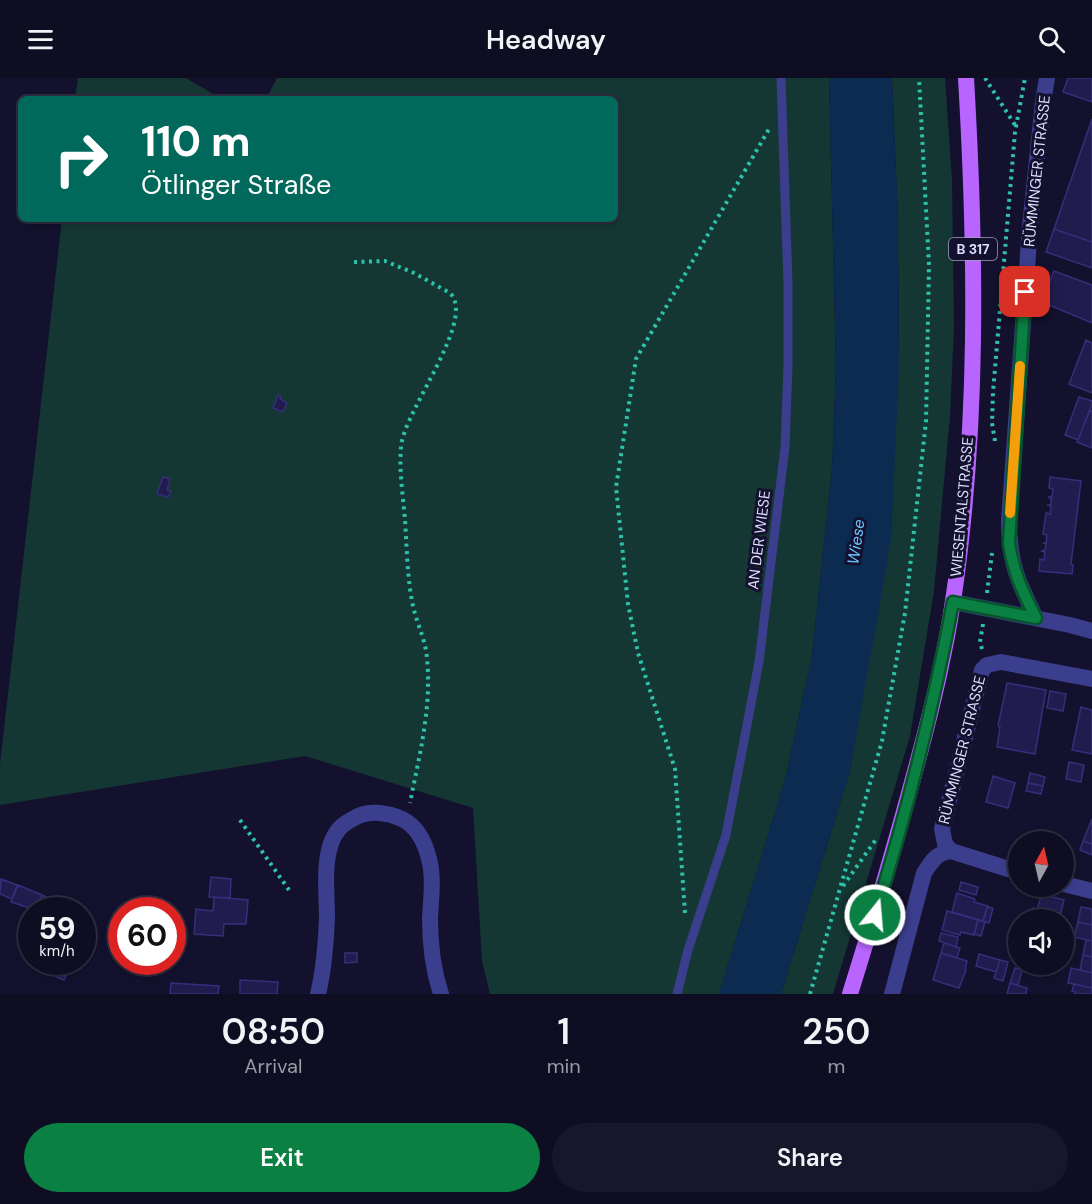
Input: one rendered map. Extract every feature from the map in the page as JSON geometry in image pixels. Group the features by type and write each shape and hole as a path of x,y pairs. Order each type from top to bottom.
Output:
{"main road":[{"name":"WIESENTALSTRASSE","path":"850,994 881,895 940,671 953,602 964,517 970,421 973,232 966,78"}],"street":[{"name":"RÜMMINGER STRASSE","path":"1036,618 1018,583 1010,552 1009,521 1030,226 1047,78"},
{"path":"953,602 1092,631"},
{"name":"RÜMMINGER STRASSE","path":"951,851 945,844 942,829 982,670 993,662 1092,679"},
{"path":"318,994 324,967 328,859 333,839 338,829 346,822 362,814 380,813 406,822 422,837 430,862 430,938 441,994"},
{"path":"892,994 924,873 933,859 941,853 951,851 1008,869"},
{"path":"1074,886 1092,891"}],"lane":[{"name":"AN DER WIESE","path":"676,994 688,950 726,836 759,662 786,447 788,284 780,78"}],"path":[{"path":"810,994 882,741 905,613 926,421 928,265 919,78"},
{"path":"985,78 1016,126"},
{"path":"992,408 1016,126 1025,78"},
{"path":"685,916 675,769 638,653 628,604 616,487 636,359 781,106"},
{"path":"354,262 384,261 414,273 450,292 457,306 455,320 440,361 406,425 401,440 400,461 410,583 413,605 427,658 428,686 420,754 406,822"},
{"path":"240,820 289,890"}],"green space":[{"path":"78,78 186,78 217,96 75,96"},
{"path":"277,78 829,78 836,367 832,468 812,656 785,780 719,994 490,994 482,961 473,808 305,756 0,805 0,764 62,222 618,222 618,96 268,96"},
{"path":"892,78 945,78 952,180 954,327 950,416 934,591 910,736 833,994 781,994 850,771 899,368 898,218"}],"water":[{"name":"Wiese","path":"829,78 892,78 898,218 899,368 891,540 850,771 781,994 719,994 785,780 812,656 832,468 836,367"}],"building":[{"path":"1068,78 1092,78 1092,102 1063,92"},
{"path":"1092,119 1092,242 1054,229"},
{"path":"1054,229 1092,242 1092,268 1046,252"},
{"path":"1054,271 1092,285 1092,323 1042,302"},
{"path":"1086,340 1092,343 1092,393 1069,384"},
{"path":"278,395 287,403 283,412 273,408"},
{"path":"1079,397 1092,401 1092,404 1078,440 1065,435"},
{"path":"1090,410 1092,411 1092,448 1077,442"},
{"path":"163,477 170,479 167,490 171,491 168,497 157,494"},
{"path":"1050,477 1081,481 1071,564 1073,565 1072,574 1039,571 1040,559 1044,560 1045,552 1041,551 1045,550 1046,544 1043,543 1046,543 1047,535 1043,534 1046,513 1050,514 1051,506 1047,505 1051,505 1051,498 1048,497 1052,497 1053,489 1049,488"},
{"path":"1007,683 1046,690 1035,754 997,747 1000,727 998,726"},
{"path":"1050,691 1066,694 1063,711 1047,708"},
{"path":"1081,707 1092,710 1092,754 1072,750"},
{"path":"1069,762 1084,765 1081,782 1066,779"},
{"path":"1030,773 1045,777 1043,786 1028,783"},
{"path":"993,776 1015,783 1008,808 986,802"},
{"path":"1028,783 1043,786 1041,794 1026,791"},
{"path":"1092,819 1092,844 1083,841"},
{"path":"1083,841 1092,844 1092,855 1080,850"},
{"path":"211,877 231,879 230,898 209,897"},
{"path":"1,879 17,885 12,899 0,894"},
{"path":"961,882 978,887 976,895 959,890"},
{"path":"18,885 42,895 41,897 18,897 18,904 11,902"},
{"path":"957,893 988,906 983,921 952,912"},
{"path":"214,897 248,900 246,924 224,924 223,936 194,934 196,909 213,911"},
{"path":"1041,897 1064,900 1062,909 1037,909"},
{"path":"987,907 993,908 989,923 983,921"},
{"path":"1081,907 1092,909 1092,925 1078,922"},
{"path":"947,911 978,920 974,935 961,932 960,935 942,930"},
{"path":"978,920 985,922 981,936 974,934"},
{"path":"1078,922 1092,925 1092,941 1074,937"},
{"path":"941,933 958,937 956,947 939,941"},
{"path":"1086,940 1092,941 1092,957 1083,955"},
{"path":"944,943 960,948 957,958 941,953"},
{"path":"345,953 357,953 357,962 345,963"},
{"path":"941,953 967,961 959,988 933,980"},
{"path":"979,954 1000,960 996,972 976,966"},
{"path":"1083,955 1092,957 1092,973 1080,970"},
{"path":"1000,960 1008,962 1003,981 994,978"},
{"path":"1074,969 1092,973 1092,988 1068,983 1070,975 1074,975"},
{"path":"52,975 66,975 64,980"},
{"path":"1013,975 1021,975 1018,985 1010,983"},
{"path":"240,980 278,982 277,994 240,994"},
{"path":"171,983 219,986 218,994 170,994"},
{"path":"1010,983 1027,988 1026,994 1007,994"},
{"path":"1074,984 1092,988 1092,994 1075,994 1072,991"}],"slow traffic":[{"path":"1010,513 1020,366"}],"route":[{"path":"875,915 923,742 953,602 1036,618 1018,583 1009,543 1025,292"}]}
